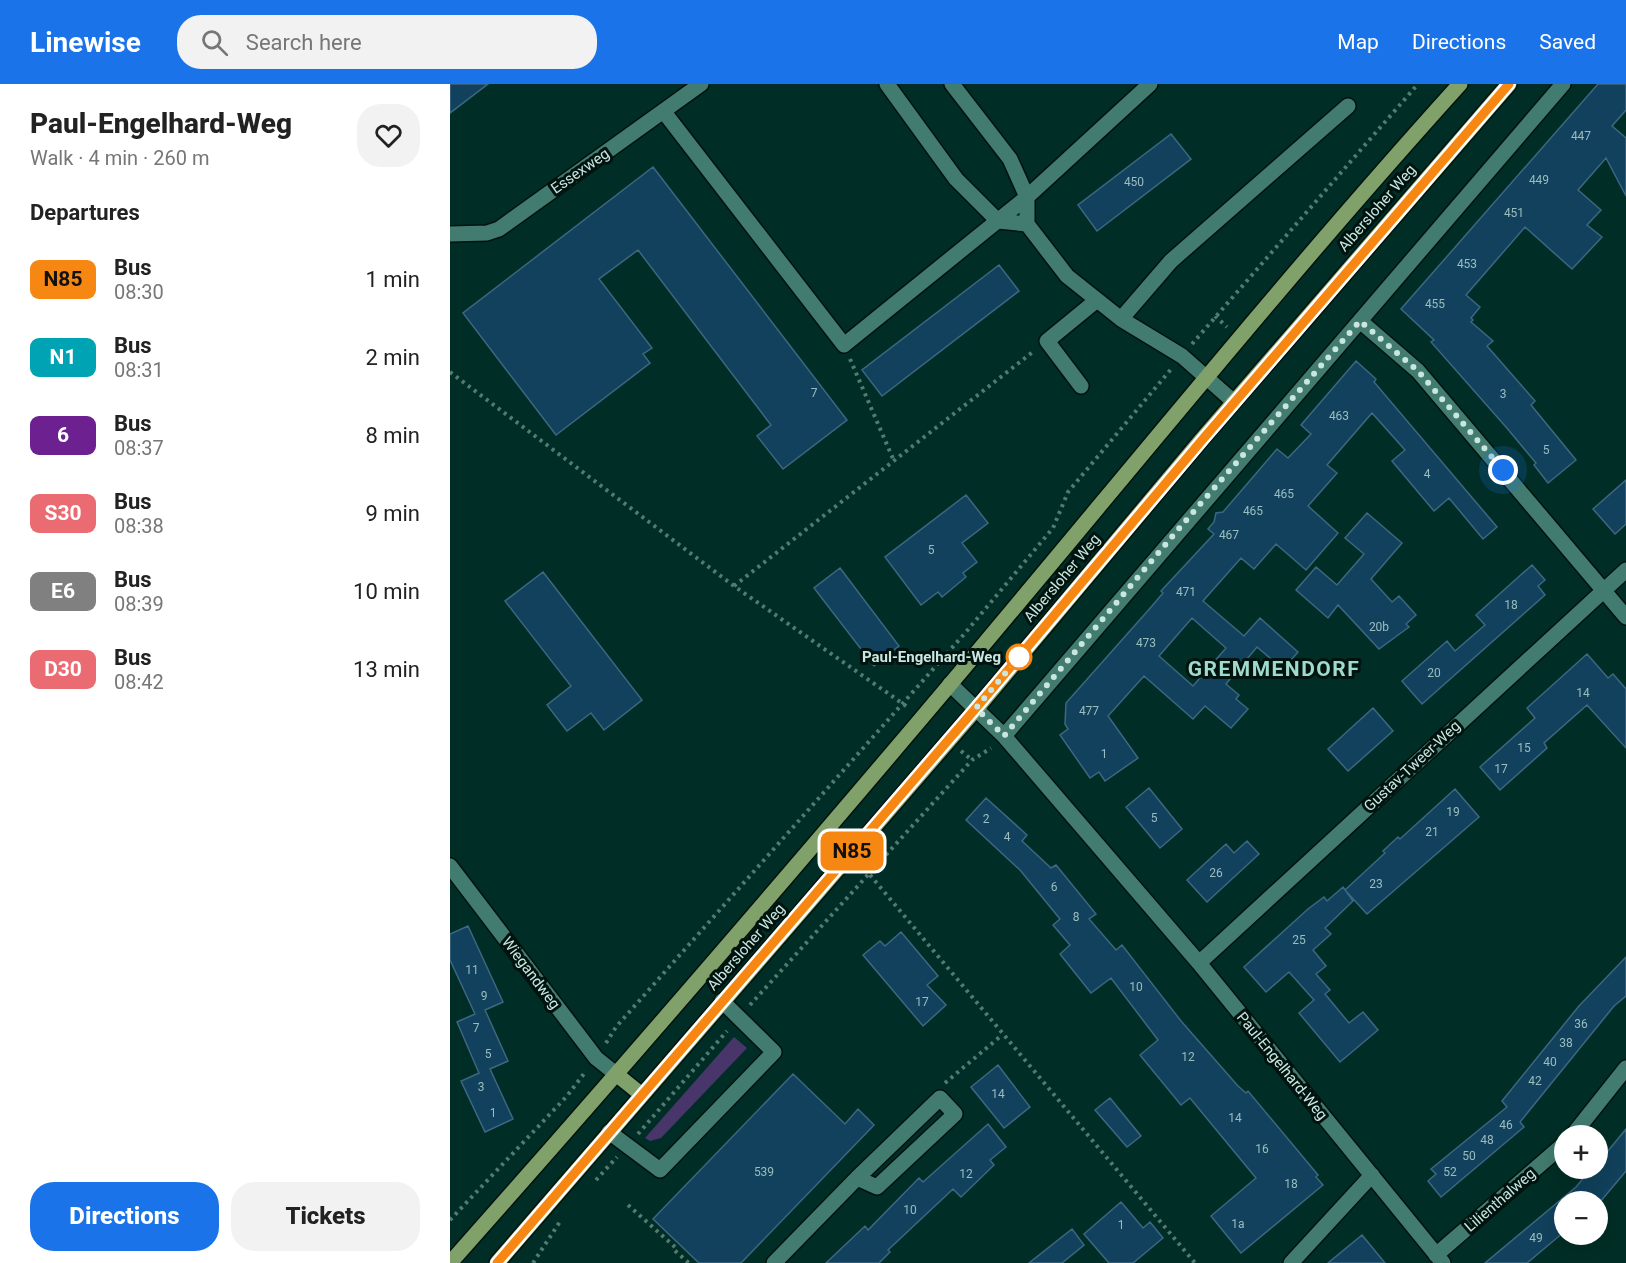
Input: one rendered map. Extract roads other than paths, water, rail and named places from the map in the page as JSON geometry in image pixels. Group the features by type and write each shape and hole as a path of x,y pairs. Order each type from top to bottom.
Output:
{"main road":[{"name":"Albersloher Weg","path":"450,1263 616,1074 950,684 1364,190 1460,84"},
{"name":"Albersloher Weg","path":"497,1263 976,708 1234,402 1509,84"},
{"path":"616,1074 642,1095"}],"street":[{"name":"Essexweg","path":"450,234 487,233 499,229 701,84"},
{"path":"887,84 956,179 998,221 1027,224"},
{"path":"952,84 1010,159 1027,197 1027,224 1067,276 1121,319 1182,356 1234,402"},
{"path":"664,112 844,345 1027,197 1150,84"},
{"path":"1004,736 1182,525 1563,84"},
{"path":"1121,319 1171,261 1348,106"},
{"path":"1081,387 1047,341 1097,300"},
{"path":"1360,321 1418,371 1626,617"},
{"name":"Gustav-Tweer-Weg","path":"1199,963 1626,570"},
{"name":"Paul-Engelhard-Weg","path":"950,684 1004,736 1199,963 1439,1259"},
{"name":"Wiegandweg","path":"450,866 596,1058 616,1074"},
{"path":"609,1132 660,1170 774,1052 722,1001"},
{"path":"1581,1125 1626,1068"},
{"path":"774,1263 856,1178 940,1098 955,1114 877,1187 856,1178"},
{"name":"Lilienthalweg","path":"1439,1259 1554,1153"},
{"path":"1291,1263 1372,1175"}],"place":[{"name":"Paul-Engelhard-Weg","path":"1019,657"}],"district":[{"name":"GREMMENDORF","path":"1274,669"}]}
